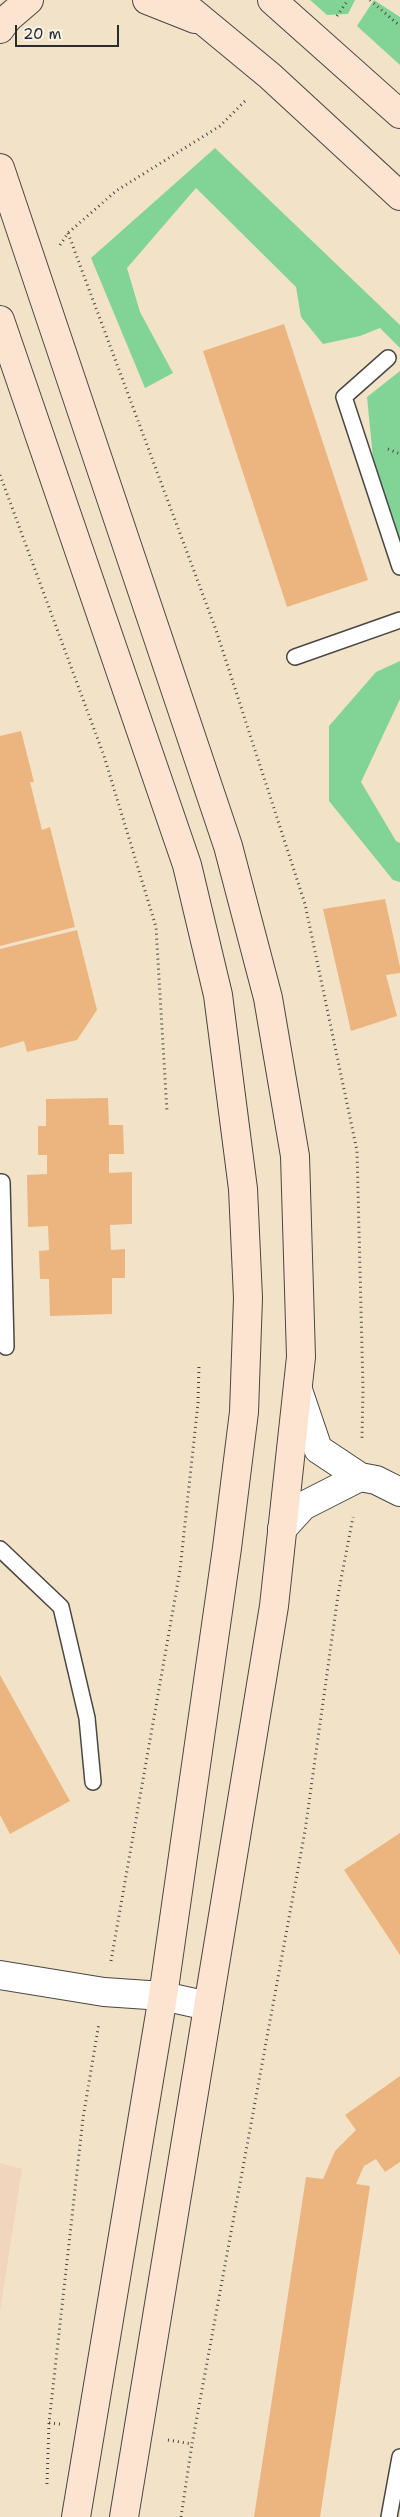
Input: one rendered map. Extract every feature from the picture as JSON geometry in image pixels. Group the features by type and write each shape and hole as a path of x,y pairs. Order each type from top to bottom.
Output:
{"street":[{"path":"0,29 8,18 29,0"},
{"path":"147,0 210,25"},
{"path":"178,0 270,76 400,196"},
{"path":"272,0 400,114"},
{"path":"0,168 228,846 268,998 295,1156 301,1357 274,1606 124,2517"},
{"path":"0,320 187,866 218,995 243,1189 248,1298 244,1412 227,1548 163,1996 76,2517"},
{"path":"298,1390 318,1449 360,1478 376,1480 400,1492"},
{"path":"282,1529 303,1506 360,1478"},
{"path":"0,1976 104,1992 163,1996 208,2006"}],"lane":[{"path":"388,358 344,397 400,567"},
{"path":"295,657 400,620"},
{"path":"0,1182 2,1182 6,1347"},
{"path":"0,1549 61,1607 87,1718 94,1782"},
{"path":"389,2517 400,2457"}],"path":[{"path":"342,24 335,18 348,0"},
{"path":"370,0 400,26"},
{"path":"33,266 55,252 68,233 116,191 220,126 270,76"},
{"path":"0,475 104,756 156,927 167,1112"},
{"path":"47,2489 49,2423 83,2118 104,1992 120,1918 180,1570 198,1404 199,1366"},
{"path":"181,2517 192,2444"}],"shaded area":[{"path":"0,2163 22,2169 0,2312"}],"green space":[{"path":"310,0 355,0 348,14 327,15"},
{"path":"374,0 400,17 400,65 357,26"},
{"path":"215,148 400,325 400,348 380,328 360,336 323,344 301,317 296,287 196,188 127,268 140,312 173,373 145,388 91,258"},
{"path":"400,371 400,540 374,468 367,397"},
{"path":"400,661 400,699 361,782 396,841 400,843 400,882 393,880 329,801 329,726 376,672"}],"building":[{"path":"284,324 368,580 287,607 203,351"},
{"path":"21,731 34,782 30,782 42,830 50,827 75,927 0,946 0,736"},
{"path":"385,899 400,967 400,973 386,975 397,1016 351,1031 323,909"},
{"path":"77,930 97,1010 77,1040 27,1052 24,1041 0,1048 0,949"},
{"path":"108,1098 109,1125 123,1125 124,1154 109,1154 109,1173 132,1172 132,1224 110,1225 111,1250 125,1249 125,1278 112,1278 112,1314 50,1316 49,1279 40,1279 39,1251 49,1250 48,1226 28,1227 27,1175 47,1174 47,1155 38,1155 38,1126 46,1126 46,1099"},
{"path":"0,1675 70,1801 10,1834 0,1815"},
{"path":"400,1833 400,1955 344,1870"},
{"path":"400,2076 400,2162 385,2172 376,2159 364,2166 356,2184 370,2186 320,2517 254,2517 306,2177 323,2179 335,2151 356,2130 345,2115"}]}
